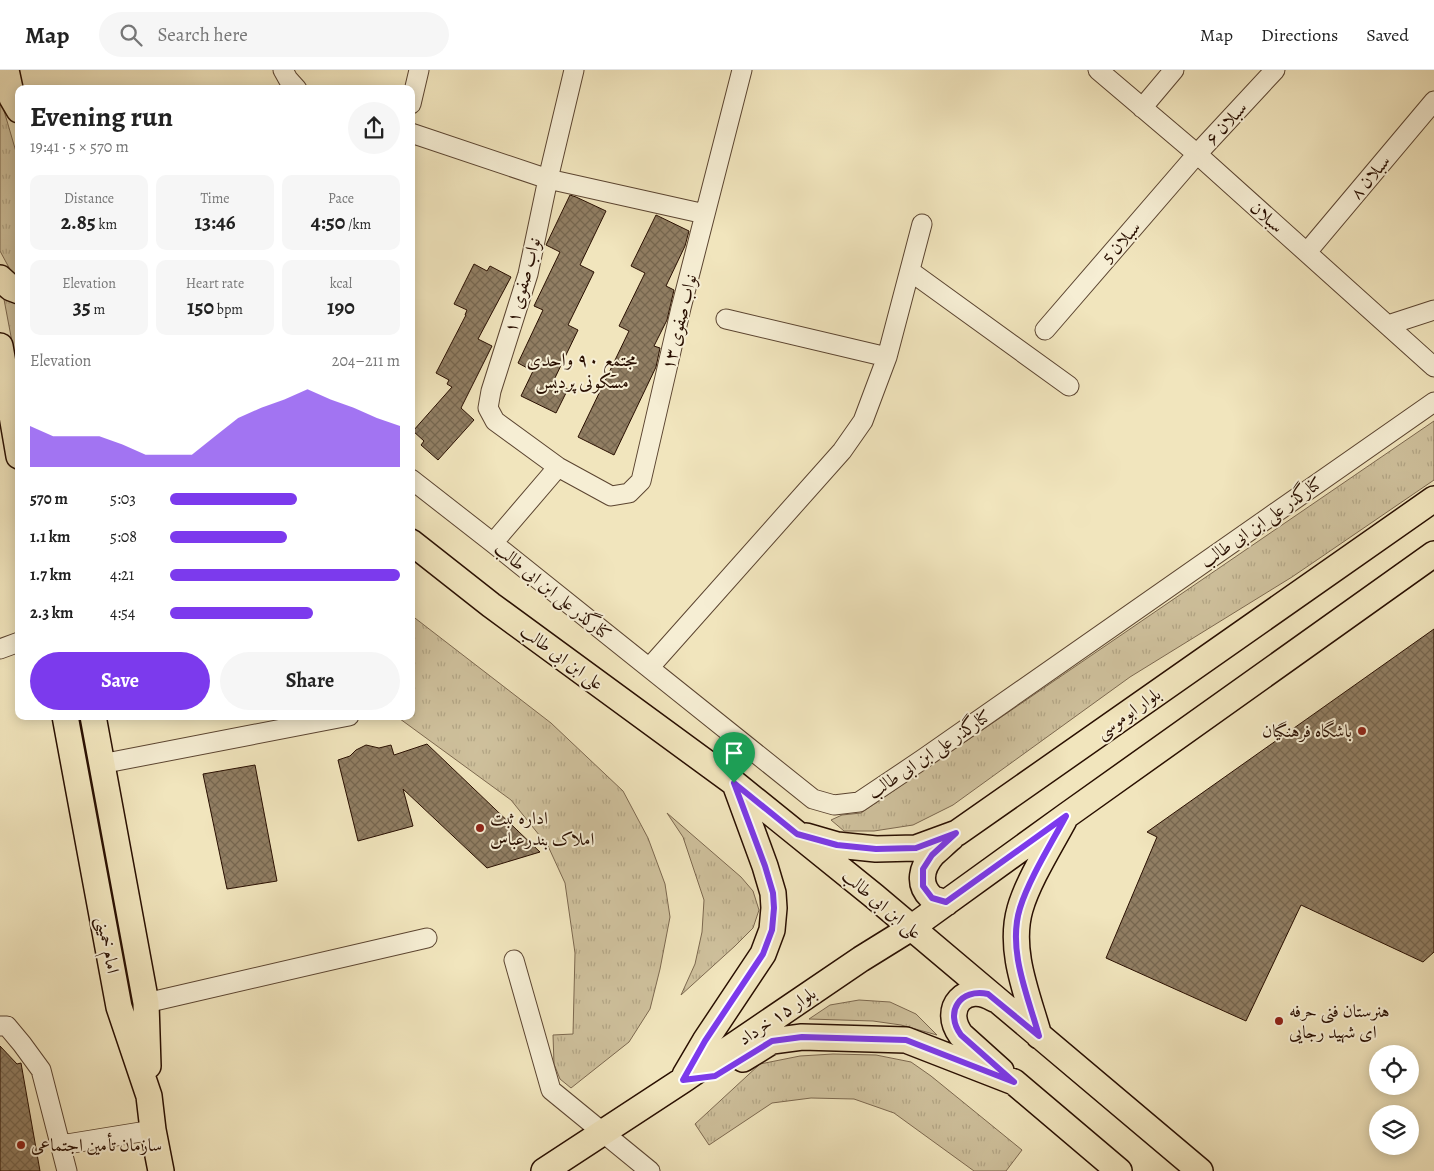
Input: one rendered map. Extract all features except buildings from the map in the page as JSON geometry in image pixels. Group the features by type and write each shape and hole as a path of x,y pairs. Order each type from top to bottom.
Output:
{"main road":[{"path":"6,70 15,102"},
{"path":"0,278 15,290"},
{"path":"0,346 15,433"},
{"name":"بلوار ابوموسی","path":"797,834 837,845 876,849 916,848 956,833 1434,499"},
{"name":"علی ابن ابی طالب","path":"415,545 491,606 734,783 874,896 1200,1171"},
{"path":"911,928 1434,554"},
{"name":"امام خمینی","path":"65,720 119,1006 149,1096 161,1171"},
{"path":"94,720 146,1004 149,1096"},
{"path":"683,1080 705,1041 763,954 772,930 773,893 734,783"},
{"path":"1039,1036 1020,970 1016,931 1020,909 1030,884 1066,816"},
{"path":"946,902 932,898 923,886 923,869 932,855 956,833"},
{"name":"بلوار ۱۵ خرداد","path":"544,1171 683,1080 861,959 911,928"},
{"path":"994,999 988,994 979,992 963,997 957,1004 953,1020 961,1035 1119,1171"},
{"path":"683,1080 715,1076 772,1041 802,1037 906,1040 1014,1082"}],"street":[{"path":"283,70 293,85"},
{"path":"415,87 419,70"},
{"name":"نواب صفوی ۱۱","path":"558,466 495,421 488,408 491,391 528,274 574,70"},
{"name":"نواب صفوی ۱۳","path":"558,466 611,496 629,493 641,481 681,308 742,70"},
{"name":"سبلان","path":"1098,70 1197,154 1434,367"},
{"path":"1142,108 1174,70"},
{"name":"سبلان ۶","path":"1197,154 1275,70"},
{"name":"سبلان ۸","path":"1307,252 1434,102"},
{"path":"415,134 548,179 705,214"},
{"name":"سبلان 5","path":"1045,330 1197,154"},
{"path":"649,668 842,451 863,421 887,358 922,224"},
{"path":"910,271 1069,386"},
{"path":"1388,326 1434,310"},
{"path":"726,319 887,358"},
{"name":"کنارگذر علی ابن ابی طالب","path":"415,482 813,799 834,805 859,802 1434,402"},
{"path":"493,543 558,466"},
{"path":"0,649 15,643"},
{"path":"102,764 328,720"},
{"path":"146,1004 427,938"},
{"path":"514,960 551,1090 650,1171"},
{"path":"0,1026 7,1026 41,1070 66,1171"},
{"path":"61,1145 153,1130"}],"green space":[{"path":"0,97 15,148 15,275 13,275 0,251"},
{"path":"3,294 15,302 15,358"},
{"path":"1434,421 1434,480 1292,577 1130,677 953,805 913,825 874,831 844,831 831,820 842,815 861,813"},
{"path":"415,618 551,723 623,791 648,838 665,884 670,917 650,1009 629,1042 571,1088 560,1079 554,1064 553,1035 573,1034 575,953 565,883 548,846 511,800 401,720 415,720"},
{"path":"667,813 741,877 753,891 759,910 753,928 681,995 695,964 702,932 704,900 683,837"},
{"path":"859,1000 890,1002 916,1014 937,1035 901,1025 873,1021 809,1019 830,1005"},
{"path":"833,1054 876,1055 911,1062 1022,1150 1006,1171 974,1171 894,1113 854,1099 811,1098 772,1103 709,1145 695,1124 760,1064 800,1056"}],"place":[{"name":"باشگاه فرهنگیان","path":"1362,731"},
{"name":"اداره ثبت املاک بندرعباس","path":"480,828"},
{"name":"هنرستان فنی حرفه ای شهید رجایی","path":"1279,1021"},
{"name":"سازمان تأمین اجتماعی","path":"21,1145"}],"district":[{"name":"مجتمع ٩٠ واحدی مسکونی پردیس","path":"582,370"}],"route":[{"path":"734,783 797,834 837,845 876,849 916,848 956,833 932,855 923,869 923,886 932,898 946,902 1066,816 1030,884 1020,909 1016,931 1020,970 1039,1036 988,994 979,992 963,997 957,1004 954,1012 953,1020 961,1035 1014,1082 906,1040 802,1037 772,1041 715,1076 683,1080 705,1041 763,954 772,930 773,893 734,783"}]}
